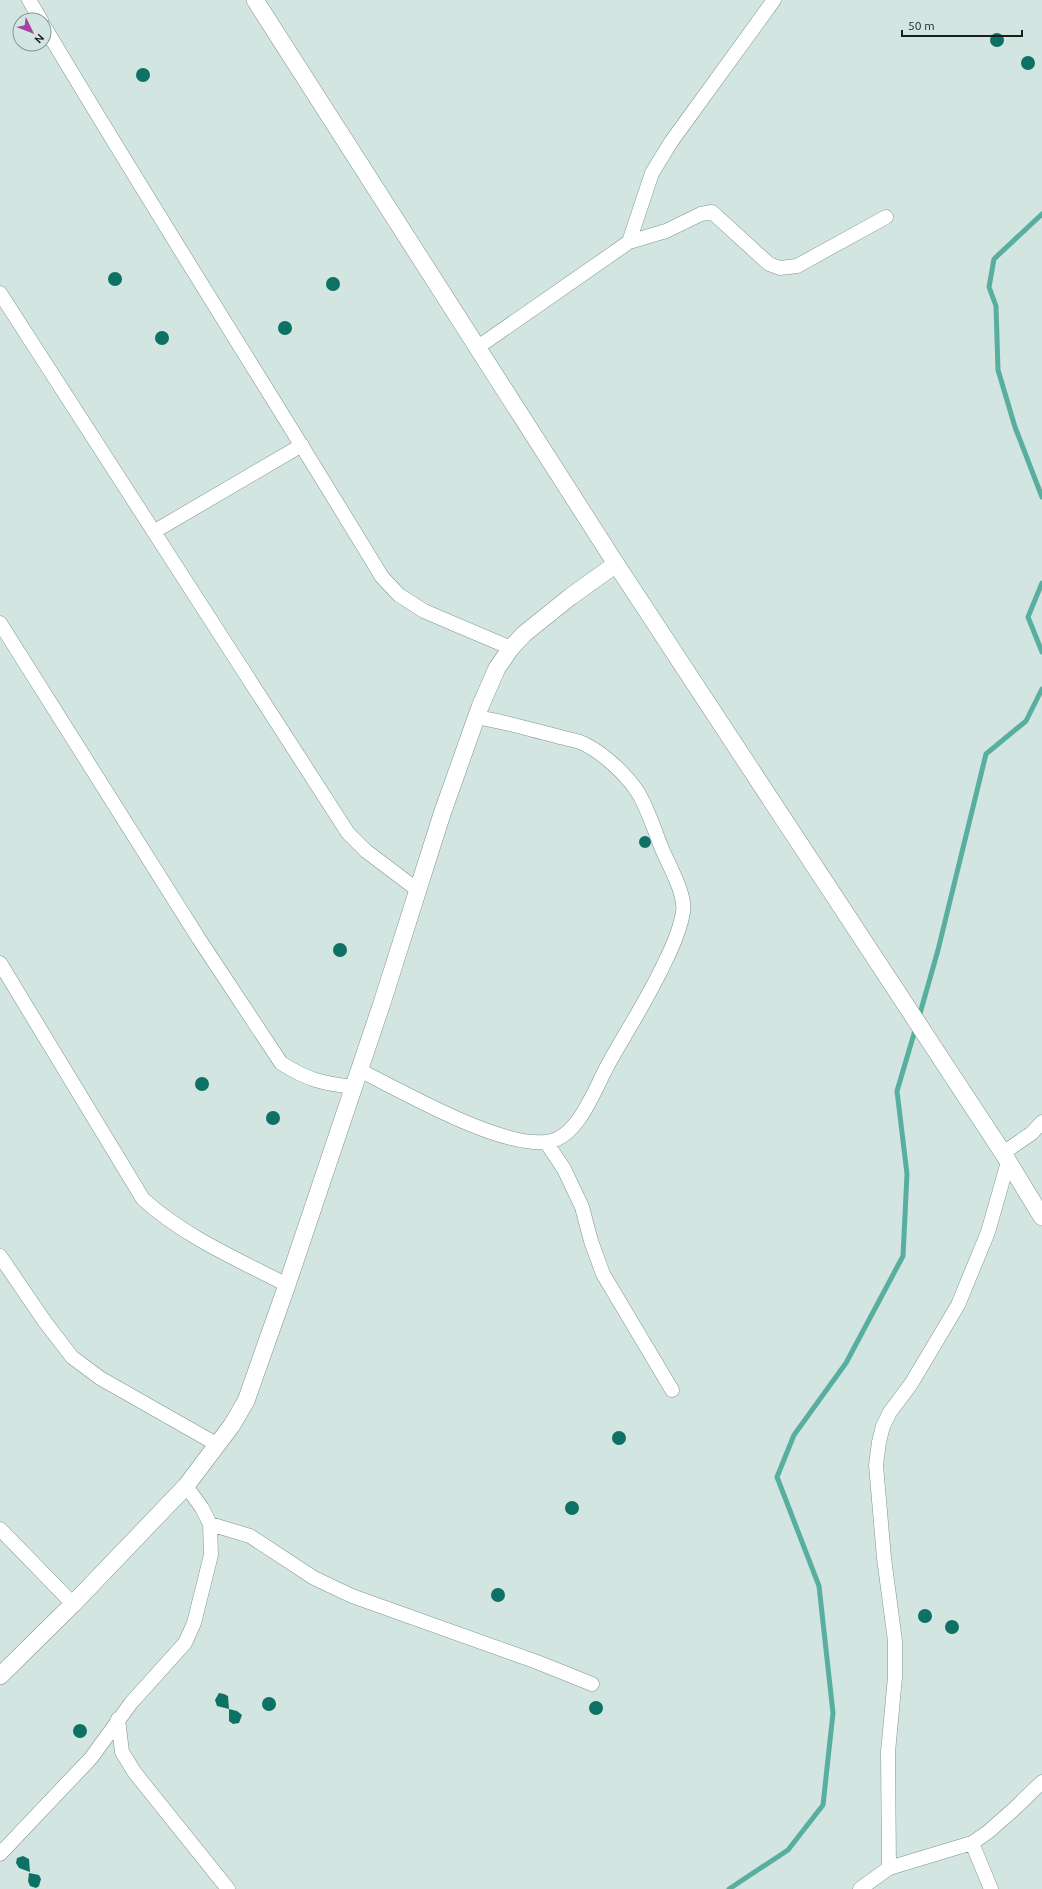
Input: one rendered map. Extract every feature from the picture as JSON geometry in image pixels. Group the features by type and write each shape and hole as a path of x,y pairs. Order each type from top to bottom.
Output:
{"street":[{"path":"29,0 36,12"},
{"path":"255,0 616,564 1005,1157 1042,1217"},
{"path":"629,242 652,173 671,142 774,0"},
{"path":"52,40 108,134 302,445 382,577 399,594 424,611 511,648"},
{"path":"478,347 629,242 666,231 701,214 712,212 769,264 780,268 797,266 886,217"},
{"path":"0,293 155,531 348,833 366,851 419,891"},
{"path":"155,531 302,445"},
{"path":"0,1676 73,1604 186,1486 232,1425 246,1400 287,1285 419,891 442,814 476,717 497,668 511,648 524,634 570,597 616,564"},
{"path":"0,624 198,939 281,1063 298,1074 321,1083 353,1087"},
{"path":"359,1070 452,1116 500,1136 525,1141 546,1142 560,1138 576,1124 609,1063 649,995 675,942 684,910 675,878 638,793 626,776 603,756 582,743 508,722 476,717"},
{"path":"0,963 143,1199 181,1230 287,1285"},
{"path":"889,1868 888,1752 895,1677 895,1641 884,1558 876,1465 879,1442 883,1426 890,1412 911,1384 958,1305 988,1232 1005,1157 1042,1122"},
{"path":"546,1142 564,1169 582,1208 591,1241 603,1274 672,1390"},
{"path":"0,1256 45,1322 72,1357 100,1378 218,1445"},
{"path":"0,1854 91,1758 118,1719 144,1687 185,1643 194,1623 211,1555 210,1524 202,1508 186,1486"},
{"path":"210,1524 250,1536 314,1578 352,1596 537,1662 592,1684"},
{"path":"0,1529 73,1604"},
{"path":"118,1719 122,1752 135,1773 228,1889"},
{"path":"860,1889 889,1868 972,1843 988,1832 1042,1782"},
{"path":"972,1843 991,1889"}],"building":[{"path":"997,33 1002,35 1004,40 1002,45 997,47 992,45 990,40 992,35"},
{"path":"1028,56 1033,58 1035,63 1033,68 1028,70 1023,68 1021,63 1023,58"},
{"path":"143,68 148,70 150,75 148,80 143,82 138,80 136,75 138,70"},
{"path":"115,272 120,274 122,279 120,284 115,286 110,284 108,279 110,274"},
{"path":"333,277 338,279 340,284 338,289 333,291 328,289 326,284 328,279"},
{"path":"285,321 290,323 292,328 290,333 285,335 280,333 278,328 280,323"},
{"path":"162,331 167,333 169,338 167,343 162,345 157,343 155,338 157,333"},
{"path":"643,836 647,836 651,842 647,848 643,848 639,844 639,840"},
{"path":"340,943 345,945 347,950 345,955 340,957 335,955 333,950 335,945"},
{"path":"202,1077 207,1079 209,1084 207,1089 202,1091 197,1089 195,1084 197,1079"},
{"path":"273,1111 278,1113 280,1118 278,1123 273,1125 268,1123 266,1118 268,1113"},
{"path":"619,1431 624,1433 626,1438 624,1443 619,1445 614,1443 612,1438 614,1433"},
{"path":"572,1501 577,1503 579,1508 577,1513 572,1515 567,1513 565,1508 567,1503"},
{"path":"498,1588 503,1590 505,1595 503,1600 498,1602 493,1600 491,1595 493,1590"},
{"path":"925,1609 930,1611 932,1616 930,1621 925,1623 920,1621 918,1616 920,1611"},
{"path":"952,1620 957,1622 959,1627 957,1632 952,1634 947,1632 945,1627 947,1622"},
{"path":"219,1693 228,1696 229,1709 217,1706 215,1700"},
{"path":"269,1697 274,1699 276,1704 274,1709 269,1711 264,1709 262,1704 264,1699"},
{"path":"596,1701 601,1703 603,1708 601,1713 596,1715 591,1713 589,1708 591,1703"},
{"path":"229,1709 237,1711 242,1715 239,1723 233,1724 229,1721"},
{"path":"80,1724 85,1726 87,1731 85,1736 80,1738 75,1736 73,1731 75,1726"},
{"path":"23,1856 29,1859 30,1872 19,1868 16,1863 17,1858"},
{"path":"29,1873 39,1875 41,1879 39,1886 36,1888 30,1886 28,1881"}],"waterway":[{"path":"1042,214 994,259 989,287 996,306 998,370 1015,427 1042,497"},
{"path":"1042,583 1028,617 1042,652"},
{"path":"919,1017 938,950 986,754 1026,721 1042,689"},
{"path":"729,1889 788,1850 823,1805 833,1713 819,1586 777,1477 794,1435 846,1363 903,1256 907,1174 897,1091 916,1027"}]}
